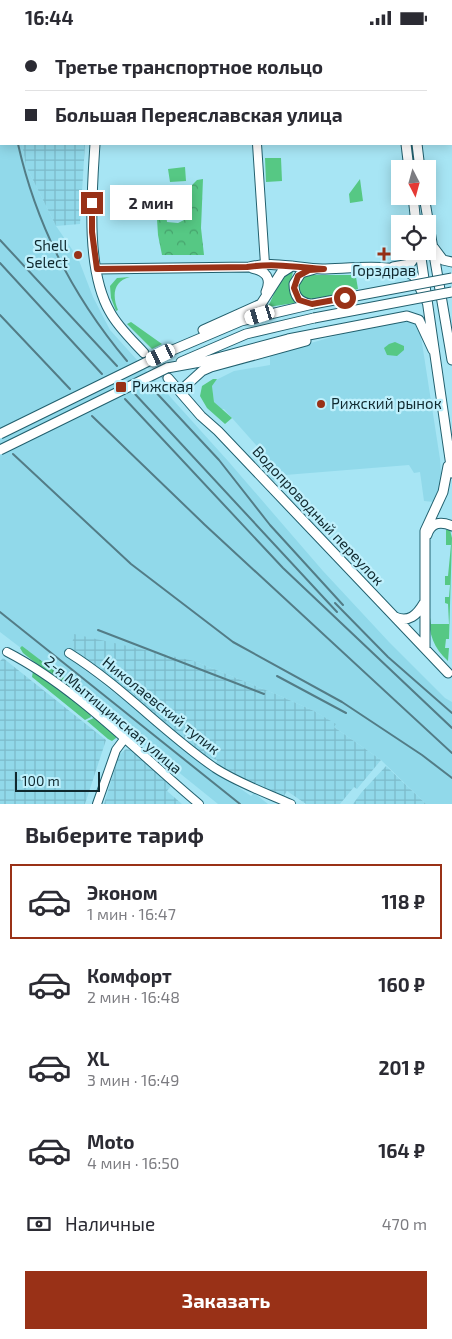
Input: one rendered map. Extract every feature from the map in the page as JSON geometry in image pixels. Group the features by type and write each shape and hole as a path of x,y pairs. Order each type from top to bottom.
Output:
{"main road":[{"path":"95,145 92,232 97,269 104,299 110,312 144,353"},
{"path":"406,145 408,160"},
{"path":"417,145 419,160"},
{"path":"436,250 441,258 452,262"},
{"path":"386,269 410,263 412,260"},
{"path":"421,260 452,473"},
{"path":"435,260 452,360"},
{"path":"97,269 249,267 265,264 297,265 324,269"},
{"path":"182,345 194,334 261,304 283,270 297,265"},
{"path":"241,313 262,298 268,285 266,273 249,267"},
{"path":"312,304 305,303 296,297 294,288 296,279 304,271 324,269 386,269 414,275 427,302"},
{"path":"0,434 182,345 241,321 312,304 452,278"},
{"path":"0,450 167,368 246,334 314,318 452,292"},
{"path":"167,368 342,328 411,316 419,320 433,350"},
{"path":"180,391 202,371 210,367 312,339 342,328"},
{"name":"Водопроводный переулок","path":"168,378 448,673"},
{"path":"425,648 426,526 443,492 447,477 448,449"},
{"path":"425,546 431,526 441,523 452,526"},
{"path":"393,616 404,619 412,617 425,600"}],"street":[{"path":"258,145 265,264"},
{"name":"2-я Мытищинская улица","path":"7,653 33,666 125,738 199,804"},
{"name":"Николаевский тупик","path":"69,653 130,697 182,743 217,769 291,804"},
{"path":"97,804 116,750 125,738"}],"shaded area":[{"path":"0,145 22,145 26,166 56,226 78,258 93,297 110,330 228,461 323,571 389,642 445,698 452,702 452,804 426,804 381,760 334,727 335,724 314,711 194,661 71,650 67,656 215,771 251,796 254,793 268,804 218,804 94,704 0,632"},
{"path":"22,145 85,145 80,224 56,226 26,166"},
{"path":"406,319 415,322 420,330 440,459 442,486 434,502 424,501 420,472 414,473 409,465 285,475 275,482 264,471 272,463 224,409 221,409 214,402 212,386 216,380 234,371 270,365 270,355 335,336"},
{"path":"74,634 194,661 278,695 314,711 336,724 334,727 381,760 357,789 354,787 340,804 306,804 287,791 284,796 232,775 216,763 217,760 199,754 166,723 71,650"},
{"path":"3,658 106,740 85,804 0,804 0,661"},
{"path":"126,749 132,750 171,786 167,791 182,804 104,804 119,755"},
{"path":"386,766 426,804 353,804"}],"green space":[{"path":"265,158 281,158 282,181 266,182"},
{"path":"185,167 186,181 170,182 168,169"},
{"path":"203,179 201,228 204,255 162,255 158,235 155,187 158,185 163,191 167,222 178,223 190,217 191,186 197,180"},
{"path":"360,179 363,201 350,203 349,194"},
{"path":"185,185 188,215 169,217 166,187"},
{"path":"293,271 290,287 295,303 268,307 283,274"},
{"path":"354,275 358,289 312,300 304,298 299,292 299,283 305,276"},
{"path":"130,277 120,282 115,290 118,310 116,311 111,298 110,286 117,278"},
{"path":"131,322 162,344 152,349 127,324"},
{"path":"395,342 404,346 404,350 397,356 387,355 384,348"},
{"path":"213,379 217,379 212,386 214,402 232,418 225,424 207,408 200,396 202,386"},
{"path":"446,530 450,530 452,538 449,639 446,639 445,648 449,648 448,661 438,650 432,638 429,618 429,611 431,624 449,624 448,604 445,603 445,597 449,597 450,585 445,585 445,576 448,576 451,545 446,545"},
{"path":"22,646 89,697 93,705 105,714 99,714 23,653 20,648"},
{"path":"33,671 37,671 90,713 91,717 85,720 32,677"},
{"path":"94,718 116,735 116,738 112,741 108,739 87,721"}],"tunnel":[{"path":"144,353 168,378"}],"railway":[{"path":"18,145 35,203 59,259 90,312 127,361"},
{"path":"0,240 117,366"},
{"path":"0,263 102,374"},
{"path":"0,315 70,389"},
{"path":"151,387 219,460 270,525 343,605"},
{"path":"135,394 337,612"},
{"path":"125,399 283,568 452,728"},
{"path":"92,416 205,525 452,753"},
{"path":"13,454 131,564 233,642 342,702 422,755 452,778"},
{"path":"335,603 388,657 452,713"},
{"path":"0,612 240,804"},
{"path":"98,630 264,694"},
{"path":"277,676 346,713"}],"place":[{"name":"Горздрав","path":"384,254"},
{"name":"Shell Select","path":"78,255"},
{"name":"Рижская","path":"121,387"},
{"name":"Рижский рынок","path":"321,404"}],"route":[{"path":"92,203 92,232 97,269 247,267 265,264 305,266 324,269 309,270 298,276 294,288 296,297 299,300 312,304 345,298"}]}
